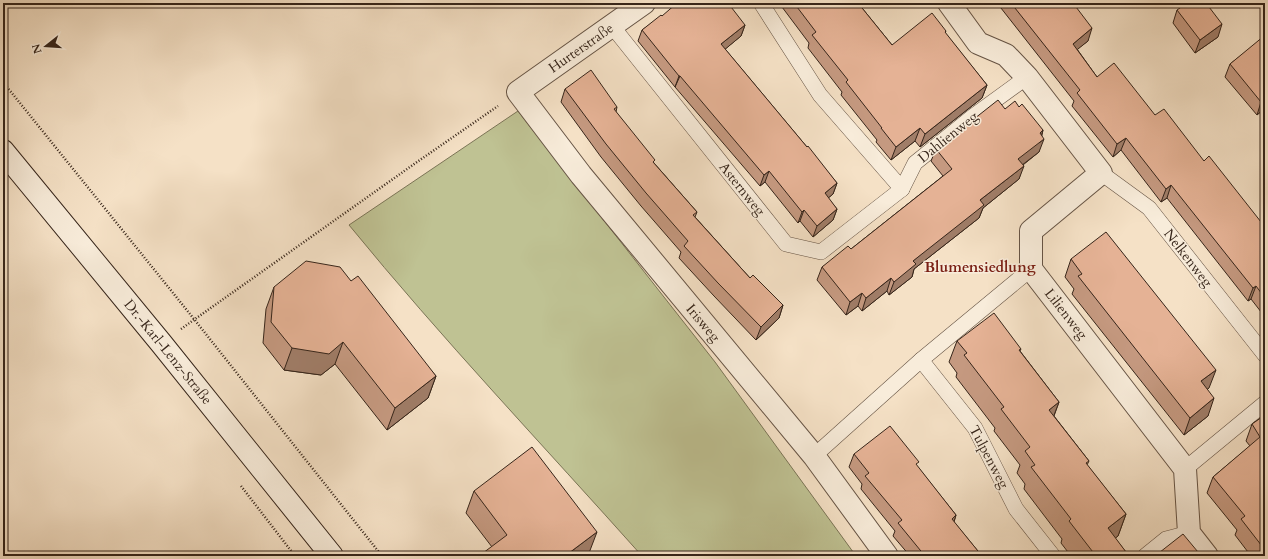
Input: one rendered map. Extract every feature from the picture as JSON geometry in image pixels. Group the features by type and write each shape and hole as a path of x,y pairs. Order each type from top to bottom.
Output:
{"street":[{"name":"Hurterstraße","path":"518,92 644,3"},
{"path":"949,3 978,43 1006,55 1027,77 1101,173 1031,231 1031,269"},
{"name":"Irisweg","path":"518,92 581,175 814,456 887,556"},
{"name":"Dr.-Karl-Lenz-Straße","path":"3,151 162,343 332,556"},
{"name":"Lilienweg","path":"1031,269 1185,469"},
{"path":"1185,469 1188,533 1208,556"}],"lane":[{"path":"761,3 820,95 902,189"},
{"name":"Asternweg","path":"612,26 786,244 821,252 902,189"},
{"name":"Dahlienweg","path":"902,189 915,163 972,117 1027,77"},
{"name":"Nelkenweg","path":"1101,173 1149,208 1265,354"},
{"path":"814,456 921,360 1031,269"},
{"name":"Tulpenweg","path":"921,360 975,428 1016,508 1053,556"},
{"path":"1185,469 1265,403"},
{"path":"1145,556 1166,539 1188,533"}],"path":[{"path":"3,82 382,556"},
{"path":"162,343 518,92"}],"green space":[{"path":"518,111 715,362 856,556 642,556 457,351 349,225"}],"building":[{"path":"677,3 728,3 745,25 721,44 807,147 808,146 837,183 825,193 837,209 817,226 804,210 802,212 769,171 764,175 679,76 642,30"},
{"path":"794,3 858,3 892,45 932,13 946,31 945,32 987,85 925,134 920,128 896,147 846,82 848,80 812,35 816,32"},
{"path":"1011,3 1073,3 1092,28 1073,44 1097,77 1114,63 1155,115 1164,109 1204,161 1209,156 1265,227 1265,298 1256,286 1253,288 1171,185 1166,189 1126,138 1117,144 1077,93 1080,90"},
{"path":"1187,3 1206,3 1222,24 1200,40 1177,10"},
{"path":"1264,36 1265,99 1261,102 1230,64"},
{"path":"591,70 617,107 614,109 655,160 653,162 697,212 693,215 750,278 753,275 783,305 761,327 684,246 688,241 606,144 565,89"},
{"path":"998,100 1005,109 1015,101 1019,107 1022,104 1043,130 1040,133 1044,139 1018,159 1024,166 980,200 984,205 913,261 916,264 894,282 891,278 866,298 862,293 850,302 822,267 848,246 851,249 952,169 936,149"},
{"path":"1106,232 1216,370 1201,381 1214,398 1190,418 1078,276 1082,274 1071,259"},
{"path":"306,261 340,267 351,281 358,276 436,376 395,408 343,342 329,354 292,348 271,322 274,287"},
{"path":"994,313 1021,349 1019,350 1059,402 1049,410 1089,461 1086,463 1126,514 1108,528 1129,556 1096,556 1069,521 1071,519 1031,467 1035,465 1025,451 1030,447 1001,409 1004,407 964,355 967,353 957,341"},
{"path":"1265,415 1265,550 1241,519 1245,516 1213,477 1260,437 1252,424"},
{"path":"890,426 919,462 916,464 956,515 952,519 982,556 925,556 898,523 902,520 865,476 869,473 854,454"},
{"path":"532,447 597,532 565,556 479,556 507,535 474,491"},
{"path":"1183,534 1198,552 1197,553 1199,556 1155,556"}],"district":[{"name":"Blumensiedlung","path":"980,267"}]}
